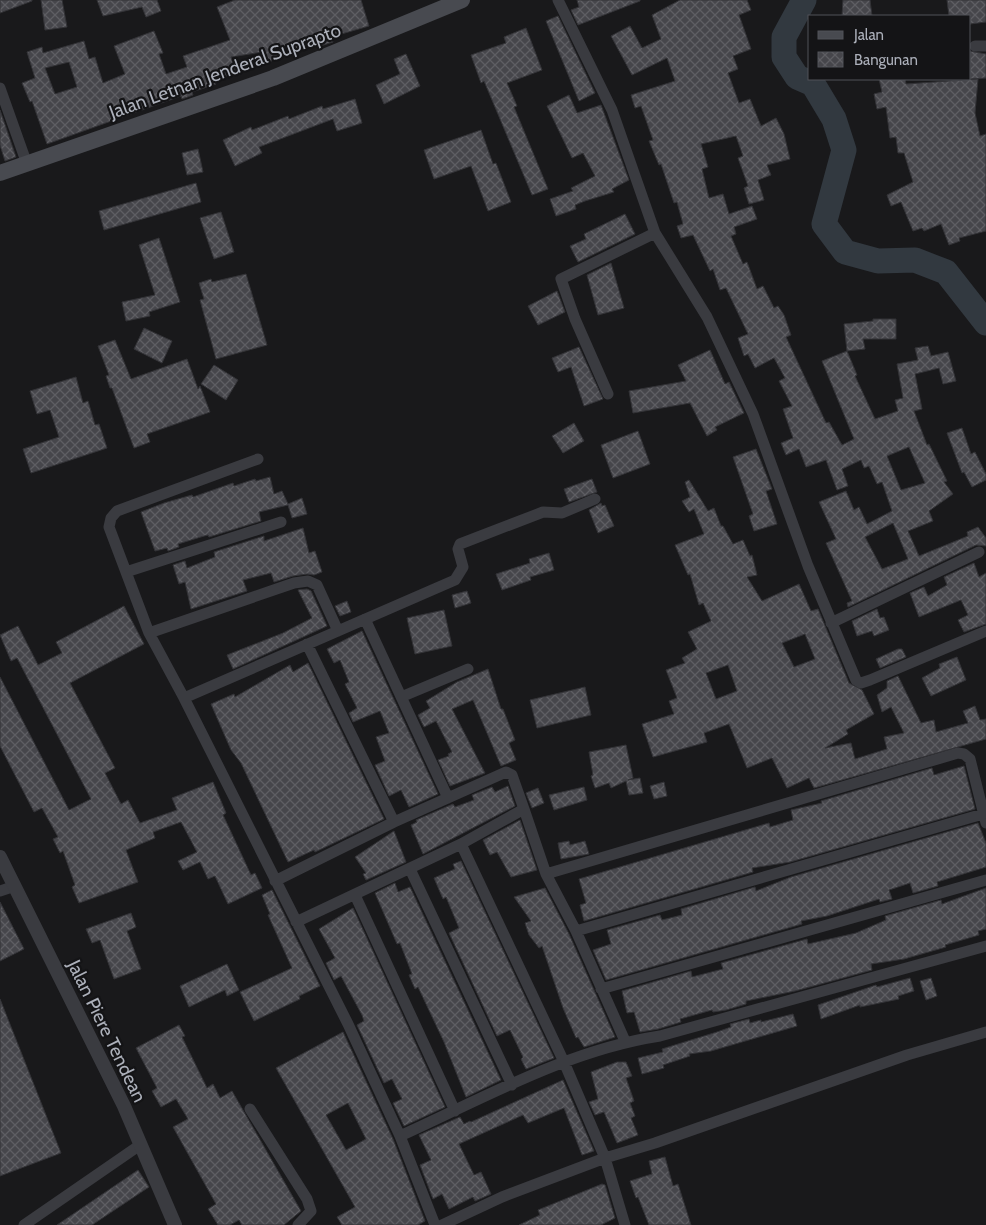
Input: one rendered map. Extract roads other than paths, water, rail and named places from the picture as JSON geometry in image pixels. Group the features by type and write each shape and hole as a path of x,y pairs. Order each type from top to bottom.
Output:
{"main road":[{"name":"Jalan Letnan Jenderal Suprapto","path":"0,173 273,78 462,0"}],"street":[{"path":"558,0 612,110 655,233 707,317 752,414 808,566 856,680 861,683 986,631"},
{"path":"0,88 27,164"},
{"path":"608,394 575,319 561,279 655,233"},
{"path":"258,459 116,511 111,518 109,527 149,633 184,698 296,922 400,1136 435,1225"},
{"path":"184,698 455,580 463,567 458,550 460,544 543,512 562,513 596,498"},
{"path":"126,572 281,522"},
{"path":"831,622 980,552"},
{"path":"149,633 294,583 308,581 317,585 338,631"},
{"path":"365,619 448,798"},
{"path":"307,644 394,822"},
{"path":"401,697 468,669"},
{"path":"546,874 958,753 964,754 970,759 985,819 576,931"},
{"path":"275,881 394,822 506,772 512,775 546,874 576,931 625,1041"},
{"path":"296,922 461,844 524,809"},
{"path":"461,844 564,1062 605,1158 625,1225"},
{"name":"Jalan Piere Tendean","path":"0,857 140,1145 175,1225"},
{"path":"410,868 512,1085"},
{"path":"601,989 986,880"},
{"path":"0,891 15,886"},
{"path":"354,895 456,1111"},
{"path":"400,1136 564,1062 625,1041 660,1036 986,946"},
{"path":"442,1225 502,1197 605,1158 655,1143 907,1055 986,1032"},
{"path":"250,1109 307,1199 311,1210 298,1225"},
{"path":"24,1225 140,1145"}],"waterway":[{"path":"804,0 784,37 784,57 797,77 813,84 834,119 844,150 824,224 845,252 878,261 915,260 946,272 986,323"}]}
